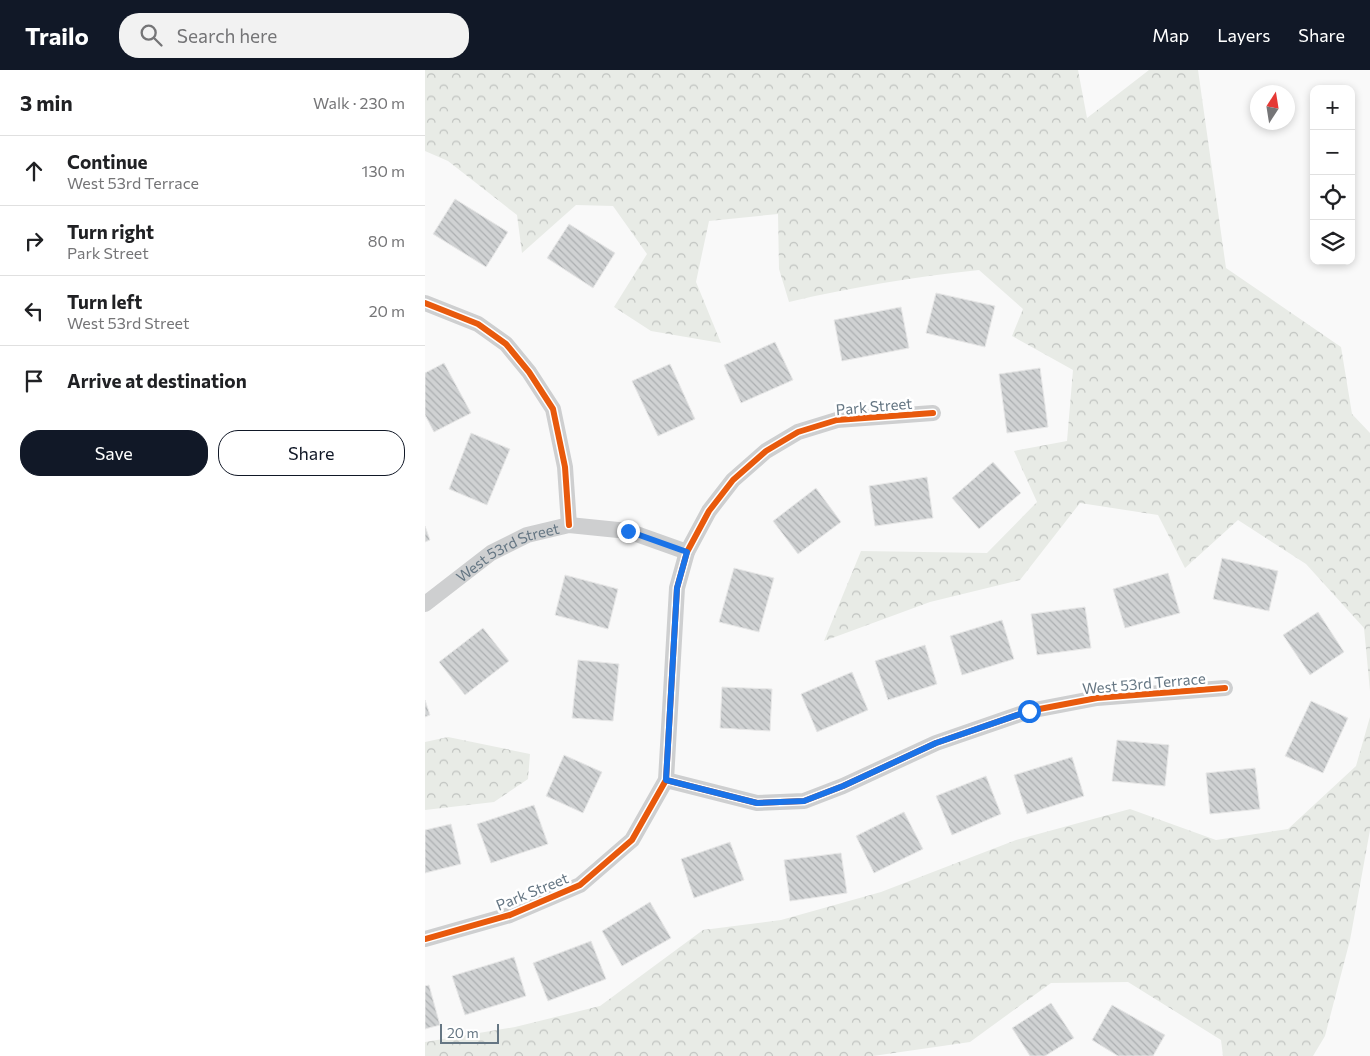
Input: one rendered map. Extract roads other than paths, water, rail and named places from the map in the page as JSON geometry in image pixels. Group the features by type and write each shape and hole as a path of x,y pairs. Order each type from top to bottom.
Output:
{"street":[{"path":"425,303 478,324 506,344 529,372 553,409 565,467 569,525"},
{"name":"Park Street","path":"425,939 510,915 580,885 632,840 666,780 677,588 687,552 709,511 733,480 766,451 798,432 837,420 933,413"},
{"name":"West 53rd Street","path":"425,604 491,553 527,535 569,525 628,531 687,552"},
{"name":"West 53rd Terrace","path":"666,780 757,803 804,801 843,786 936,743 1029,711 1097,698 1225,688"}]}
